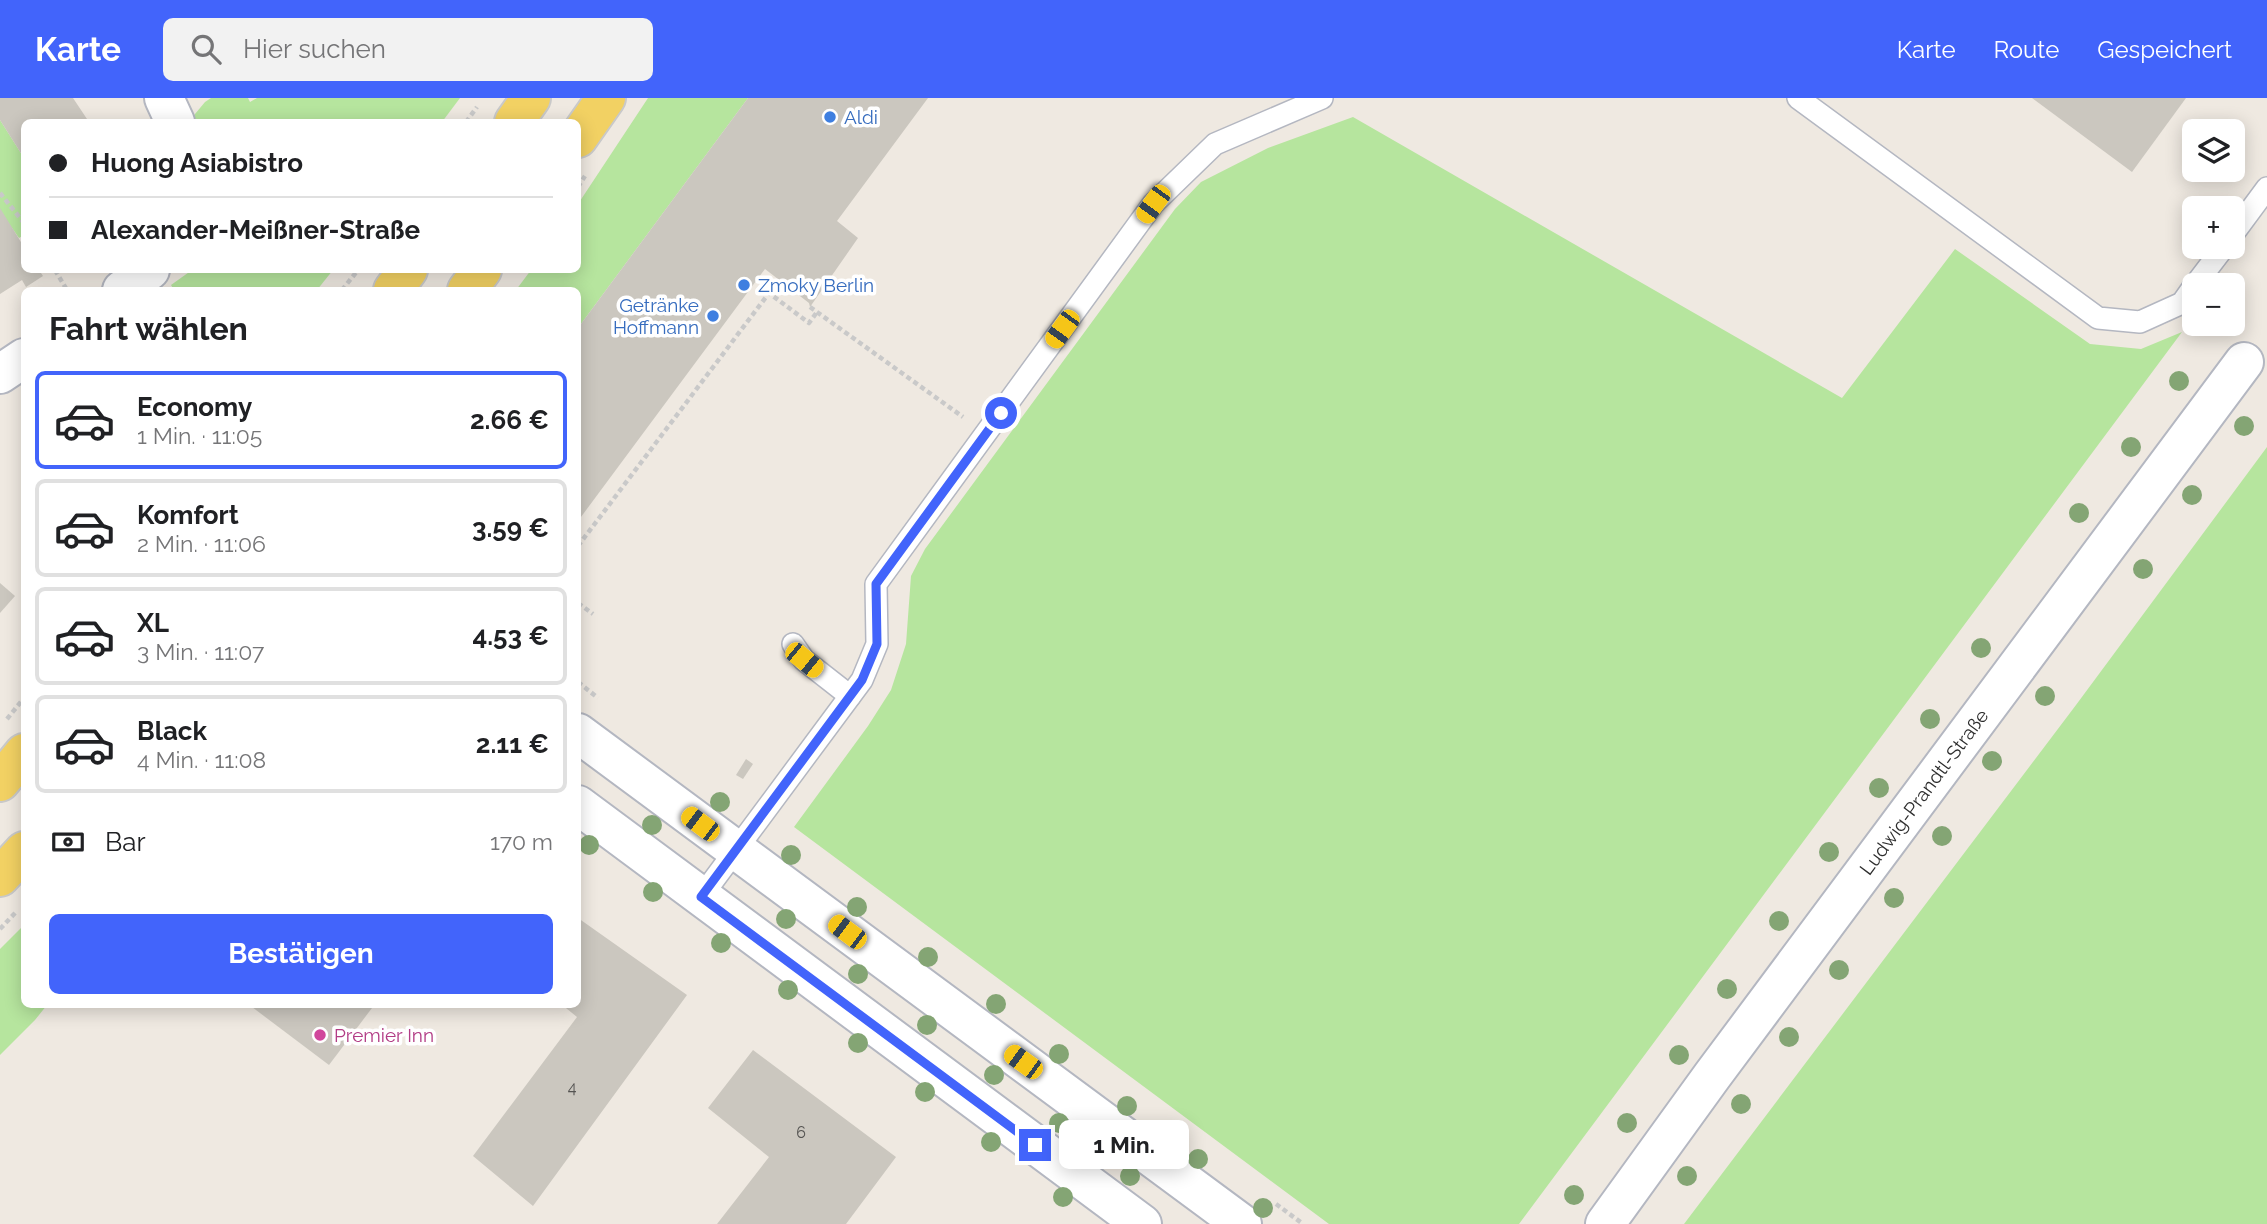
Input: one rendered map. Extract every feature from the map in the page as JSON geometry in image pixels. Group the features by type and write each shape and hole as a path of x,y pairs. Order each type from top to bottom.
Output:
{"main road":[{"path":"516,119 531,98"},
{"path":"581,134 606,98"},
{"path":"0,782 21,757"},
{"path":"0,877 21,854"}],"street":[{"path":"164,98 174,119"},
{"path":"126,287 146,273"},
{"path":"0,374 21,360"},
{"name":"Ludwig-Prandtl-Straße","path":"1605,1224 1712,1076 2244,362"},
{"path":"581,735 1242,1224"},
{"path":"581,807 1142,1224"}],"lane":[{"path":"701,897 862,680 877,644 876,584 1153,204 1215,145 1322,98"},
{"path":"1798,98 2098,318 2140,322 2182,303"},
{"path":"2245,218 2267,188"},
{"path":"2204,273 2215,259"},
{"path":"793,643 804,660 850,696"}],"path":[{"path":"0,193 21,219"},
{"path":"344,287 356,273"},
{"path":"581,543 769,293 809,323 817,312"},
{"path":"810,307 986,434"},
{"path":"581,605 593,614"},
{"path":"0,727 21,702"}],"green space":[{"path":"211,98 248,98 250,102 257,98 460,98 444,119 191,119"},
{"path":"648,98 748,98 581,324 581,287 518,287 529,273 581,273 581,199"},
{"path":"1353,117 1842,398 1955,249 2090,344 2141,349 2182,332 1519,1224 1329,1224 794,827 891,690 906,644 911,576 925,549 1175,209 1201,182 1268,148"},
{"path":"0,120 21,153 21,237 19,238 0,211"},
{"path":"188,273 331,273 319,287 171,285"},
{"path":"2267,447 2267,1224 1684,1224 2076,705"},
{"path":"21,928 21,1008 45,1008 0,1055 0,949"}],"building":[{"path":"0,98 73,98 87,119 21,119 21,153 0,120"},
{"path":"748,98 928,98 837,221 858,238 810,307 809,303 765,269 581,517 581,324"},
{"path":"2032,98 2186,98 2132,172"},
{"path":"0,208 21,242 21,273 41,273 43,276 26,287 22,280 0,294"},
{"path":"0,583 15,596 0,613"},
{"path":"746,759 753,764 743,779 736,775"},
{"path":"581,920 687,995 533,1206 473,1156 577,1017 566,1008 581,1008"},
{"name":"Premier Inn","path":"253,1008 372,1008 329,1065"},
{"path":"753,1050 896,1157 846,1224 717,1224 769,1157 708,1108"}],"place":[{"name":"Aldi","path":"830,117"},
{"name":"Zmoky Berlin","path":"744,285"},
{"name":"Getränke Hoffmann","path":"713,316"},
{"name":"Premier Inn","path":"320,1035"}],"route":[{"path":"1001,413 876,584 877,644 862,680 701,897 1035,1145"}]}
